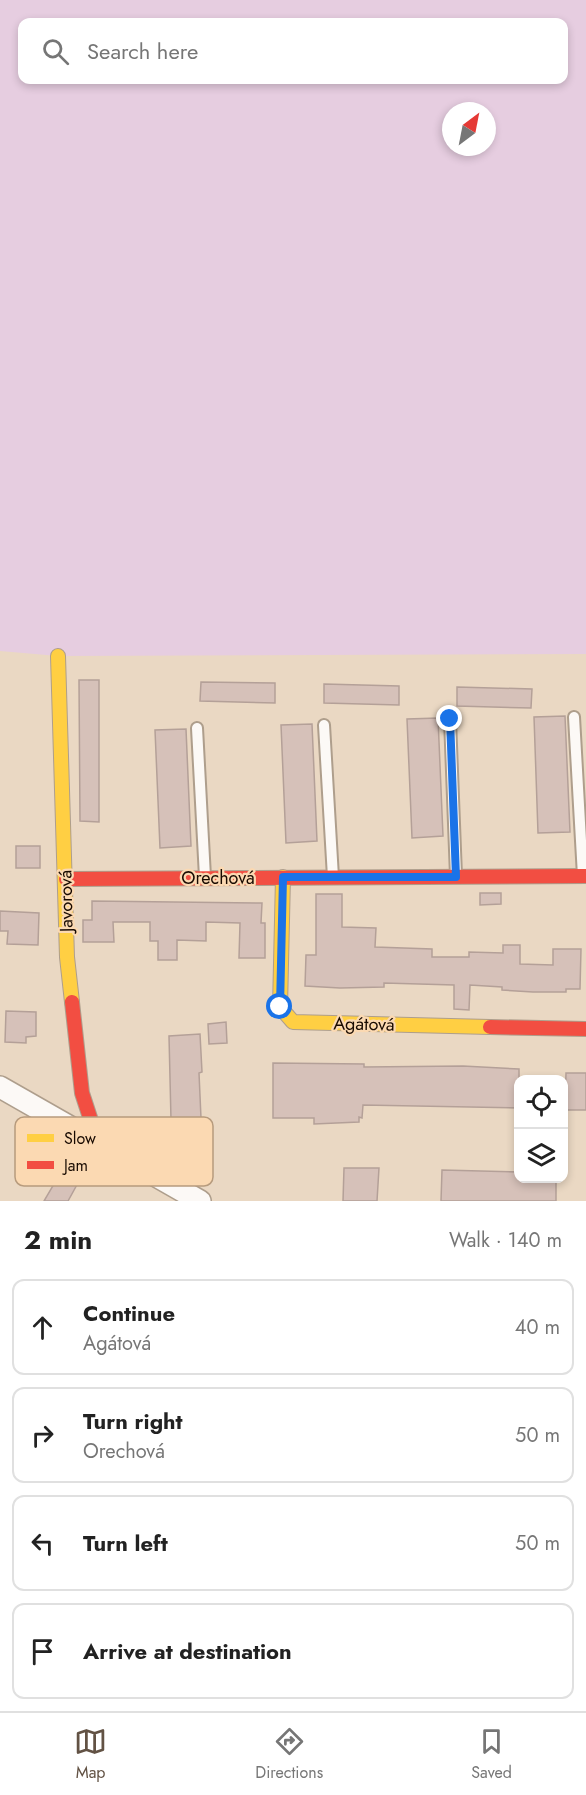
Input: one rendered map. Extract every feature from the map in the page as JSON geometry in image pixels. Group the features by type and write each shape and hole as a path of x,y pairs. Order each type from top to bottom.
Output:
{"street":[{"name":"Javorová","path":"58,656 67,957 82,1093 90,1117"},
{"name":"Orechová","path":"66,879 585,876"},
{"name":"Agátová","path":"283,877 280,1007 292,1023 586,1029"},
{"path":"0,1087 53,1117"},
{"path":"174,1186 200,1201"}],"lane":[{"path":"574,717 585,876"},
{"path":"450,719 456,877"},
{"path":"324,725 333,877"},
{"path":"197,728 205,878"}],"shaded area":[{"path":"0,0 586,0 586,654 58,656 0,651"}],"building":[{"path":"79,680 99,680 99,822 80,821"},
{"path":"201,682 275,683 275,703 200,701"},
{"path":"324,684 399,686 399,705 324,703"},
{"path":"457,687 532,689 531,708 457,706"},
{"path":"565,716 570,832 538,833 534,717"},
{"path":"438,718 443,836 412,838 407,719"},
{"path":"312,724 317,841 286,843 281,725"},
{"path":"186,729 191,846 160,848 155,730"},
{"path":"16,846 40,846 40,868 16,868"},
{"path":"480,893 501,893 501,904 480,905"},
{"path":"316,894 342,894 342,927 376,928 375,947 432,949 432,957 469,957 469,952 503,953 503,945 520,945 520,964 553,965 553,949 581,949 580,989 566,989 566,992 533,992 470,985 469,1010 454,1009 454,985 384,983 384,987 305,986 306,955 316,955"},
{"path":"92,901 262,903 261,923 265,923 265,958 239,958 240,923 206,922 206,941 177,940 177,960 158,960 158,941 150,941 150,922 113,922 114,942 83,942 83,920 92,920"},
{"path":"0,911 39,913 38,945 7,944 8,931 0,931"},
{"path":"6,1011 36,1012 36,1036 26,1037 26,1043 5,1042"},
{"path":"226,1022 227,1043 209,1044 208,1024"},
{"path":"200,1034 201,1117 171,1117 169,1036"},
{"path":"273,1063 519,1069 519,1075 514,1075 514,1108 363,1105 362,1118 359,1117 359,1122 314,1124 314,1118 273,1118"},
{"path":"566,1073 586,1073 586,1110 568,1110 568,1075"},
{"path":"344,1168 379,1168 377,1201 343,1201"},
{"path":"442,1170 514,1172 514,1183 556,1183 556,1201 441,1201"},
{"path":"53,1186 76,1186 68,1201 44,1201"}],"traffic: slow":[{"path":"58,656 67,957 72,1002"},
{"path":"283,877 280,1007 293,1022 490,1027"}],"traffic: jam":[{"path":"66,879 586,876"},
{"path":"72,1002 82,1093 90,1117"},
{"path":"490,1027 586,1029"}],"route":[{"path":"280,1007 283,877 456,877 450,719"}]}
